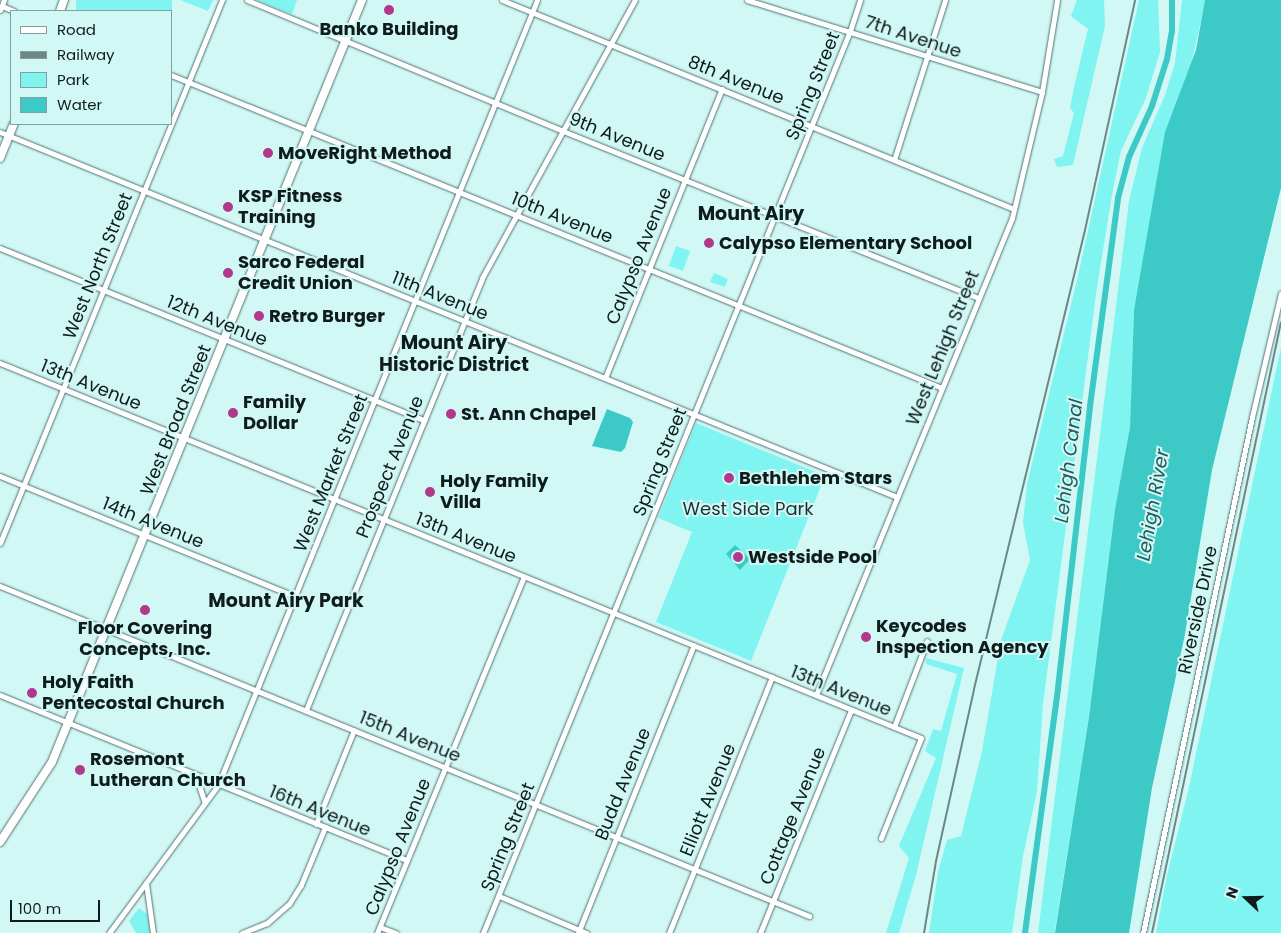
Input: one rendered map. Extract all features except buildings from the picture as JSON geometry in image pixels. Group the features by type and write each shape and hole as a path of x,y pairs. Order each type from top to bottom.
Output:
{"main road":[{"name":"West Broad Street","path":"0,842 46,773 68,723 362,0"},
{"path":"0,158 14,125"}],"street":[{"path":"1,8 4,0"},
{"name":"West North Street","path":"172,122 222,0"},
{"name":"9th Avenue","path":"247,0 497,102 563,131 978,298"},
{"name":"8th Avenue","path":"502,0 1014,209"},
{"name":"West Market Street","path":"109,933 218,784 376,401 538,0"},
{"name":"Prospect Avenue","path":"306,710 482,278 635,0"},
{"name":"7th Avenue","path":"747,0 1042,92"},
{"name":"Spring Street","path":"483,933 812,126 850,31 860,0"},
{"path":"894,160 946,0"},
{"name":"West Lehigh Street","path":"816,695 1014,209 1042,92 1057,0"},
{"name":"10th Avenue","path":"172,75 461,191 942,388"},
{"name":"Calypso Avenue","path":"605,378 722,89"},
{"name":"West North Street","path":"0,543 171,125"},
{"name":"11th Avenue","path":"0,132 897,497"},
{"name":"12th Avenue","path":"0,248 424,420"},
{"name":"Riverside Drive","path":"1143,933 1252,416 1281,293"},
{"name":"13th Avenue","path":"0,363 921,738 881,838"},
{"name":"14th Avenue","path":"0,476 296,597"},
{"name":"Calypso Avenue","path":"377,933 524,577"},
{"name":"15th Avenue","path":"0,586 446,766 809,916"},
{"path":"894,727 927,641"},
{"name":"Budd Avenue","path":"578,932 694,646"},
{"name":"Elliott Avenue","path":"669,933 772,678"},
{"name":"16th Avenue","path":"0,695 407,860"},
{"name":"Cottage Avenue","path":"760,933 851,710"},
{"path":"316,824 354,730"},
{"path":"196,775 205,803"},
{"path":"242,933 267,923 289,904 301,885 325,827"},
{"path":"146,883 153,933"},
{"path":"499,896 578,932 586,933"},
{"path":"380,927 396,933"}],"green space":[{"path":"76,0 172,0 172,10 76,10"},
{"path":"180,0 213,0 208,11"},
{"path":"257,0 297,0 292,14"},
{"path":"1077,0 1104,0 1105,26 1073,165 1057,167 1054,159 1063,156 1074,113 1070,108 1088,29 1071,16"},
{"path":"1139,0 1158,0 1160,52 1146,98 1121,151 1113,189 1097,287 1043,704 1037,791 1023,856 1012,933 929,933 938,872 947,840 961,836 982,751 1001,640 1030,560 1023,523 1027,484 1078,276"},
{"path":"1182,0 1205,0 1134,310 1130,427 1115,509 1089,717 1055,933 1038,933 1129,201 1142,148 1165,95 1175,63"},
{"path":"676,246 690,251 683,271 669,266"},
{"path":"714,273 728,279 725,287 710,282"},
{"path":"1281,347 1281,933 1156,933 1167,875 1189,787"},
{"name":"West Side Park","path":"696,423 825,476 751,661 656,622 692,532 658,518"},
{"path":"926,658 964,668 916,875 899,933 886,933 909,858 899,846 936,758 925,751 933,729 941,731 957,674 926,664"},
{"path":"139,908 147,914 150,933 136,933 129,921"}],"water":[{"name":"Lehigh River","path":"1205,0 1281,0 1281,188 1212,470 1185,634 1152,788 1129,933 1055,933 1089,717 1115,509 1130,427 1134,310 1165,132 1196,50"},
{"path":"607,409 630,418 633,422 625,448 621,452 592,446"},
{"name":"Westside Pool","path":"735,545 750,559 740,570 726,554"}],"waterway":[{"name":"Lehigh Canal","path":"1025,933 1058,688 1090,406 1118,198 1129,157 1152,106 1167,59 1172,31 1172,0"}],"railway":[{"path":"924,933 936,861 974,689 1085,230 1135,0"},
{"path":"1152,933 1281,322"}],"place":[{"name":"Banko Building","path":"389,10"},
{"name":"MoveRight Method","path":"268,153"},
{"name":"KSP Fitness Training","path":"228,207"},
{"name":"Calypso Elementary School","path":"709,243"},
{"name":"Sarco Federal Credit Union","path":"228,273"},
{"name":"Retro Burger","path":"259,316"},
{"name":"Family Dollar","path":"233,413"},
{"name":"St. Ann Chapel","path":"451,414"},
{"name":"Bethlehem Stars","path":"729,478"},
{"name":"Holy Family Villa","path":"430,492"},
{"name":"Westside Pool","path":"738,557"},
{"name":"Floor Covering Concepts, Inc.","path":"145,610"},
{"name":"Keycodes Inspection Agency","path":"866,637"},
{"name":"Holy Faith Pentecostal Church","path":"32,693"},
{"name":"Rosemont Lutheran Church","path":"80,770"}],"district":[{"name":"Mount Airy","path":"751,214"},
{"name":"Mount Airy Historic District","path":"454,354"},
{"name":"Mount Airy Park","path":"286,601"}]}
